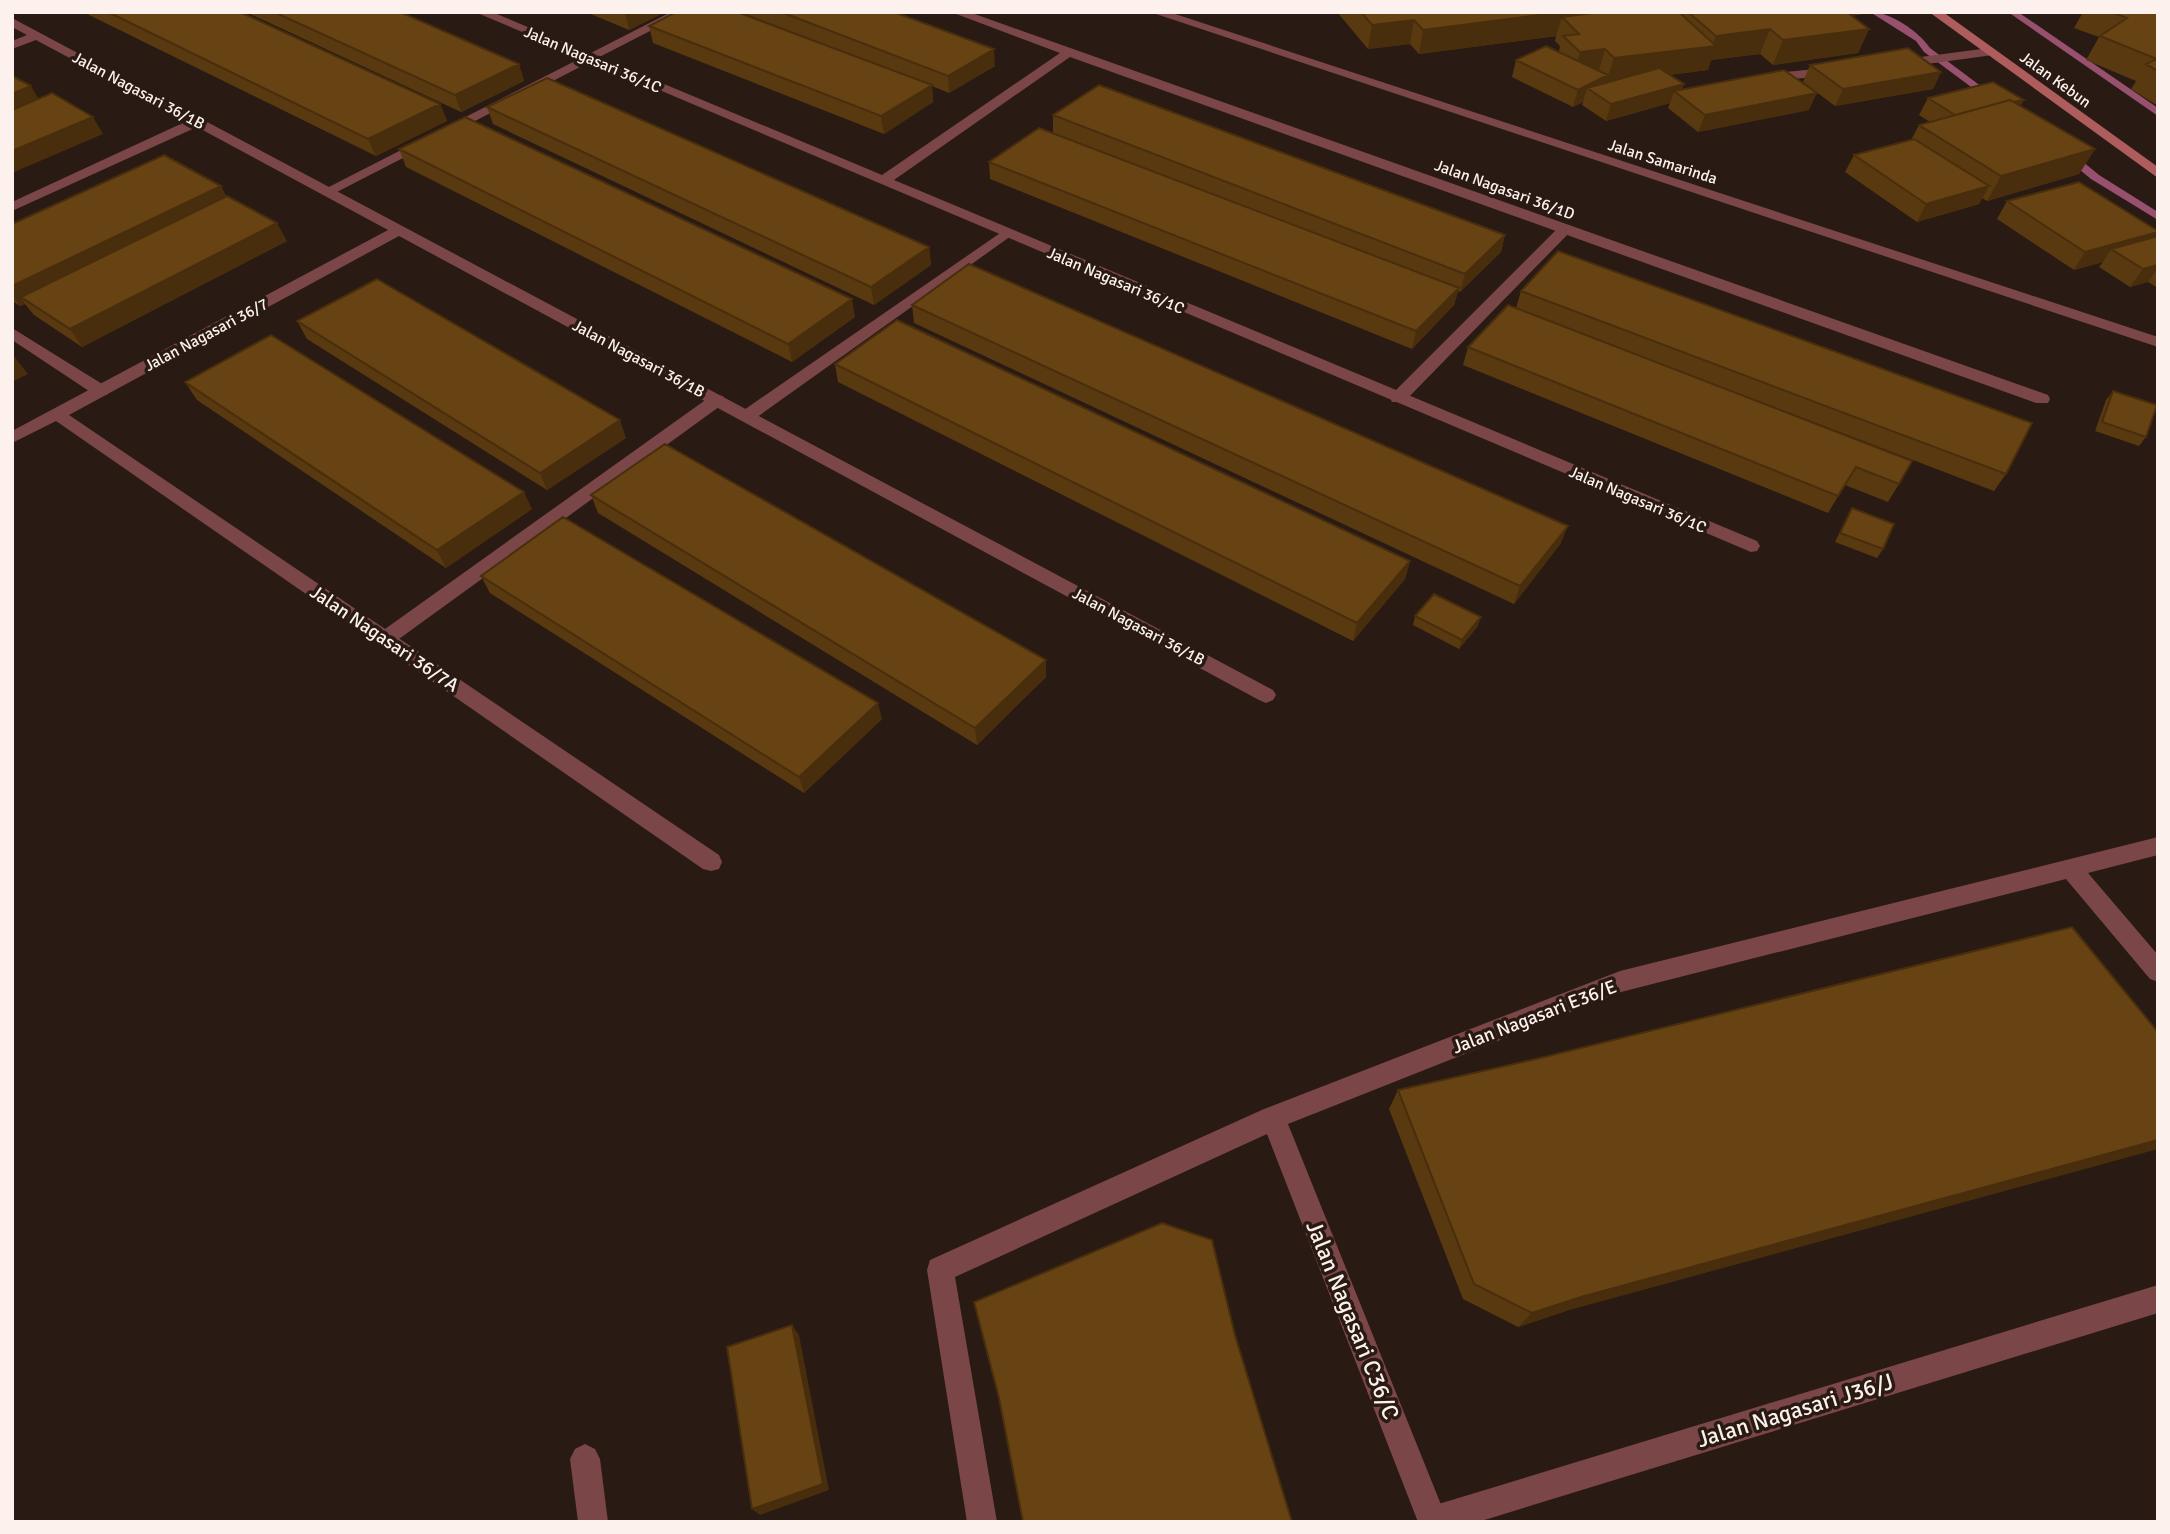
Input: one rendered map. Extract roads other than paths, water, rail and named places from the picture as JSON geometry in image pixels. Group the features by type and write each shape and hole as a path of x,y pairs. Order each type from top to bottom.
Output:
{"main road":[{"name":"Jalan Kebun","path":"1934,12 2158,174"}],"street":[{"name":"Jalan Nagasari 36/1C","path":"481,12 1751,547"},
{"path":"328,191 681,12"},
{"name":"Jalan Nagasari 36/1D","path":"957,12 2042,399"},
{"name":"Jalan Samarinda","path":"1156,12 2158,342"},
{"name":"Jalan Nagasari 36/1B","path":"12,22 1266,695"},
{"path":"12,45 38,35"},
{"path":"885,180 1069,52"},
{"path":"1889,65 1989,52"},
{"path":"1747,80 1849,70"},
{"path":"12,207 198,121"},
{"path":"1398,398 1565,229"},
{"name":"Jalan Nagasari 36/7","path":"12,438 400,230"},
{"path":"747,416 1006,233"},
{"path":"12,333 101,391"},
{"path":"385,639 717,400"},
{"name":"Jalan Nagasari 36/7A","path":"58,415 711,862"},
{"name":"Jalan Nagasari E36/E","path":"982,1522 940,1270 1273,1118 1620,982 2158,846"},
{"path":"2070,867 2158,972"},
{"name":"Jalan Nagasari C36/C","path":"1273,1118 1433,1521"},
{"name":"Jalan Nagasari J36/J","path":"1433,1521 2158,1299"},
{"path":"585,1459 593,1522"}],"waterway":[{"path":"1874,12 1919,39 1927,50 1993,99"},
{"path":"2012,12 2158,113"},
{"path":"2067,154 2095,177 2158,217"}]}
